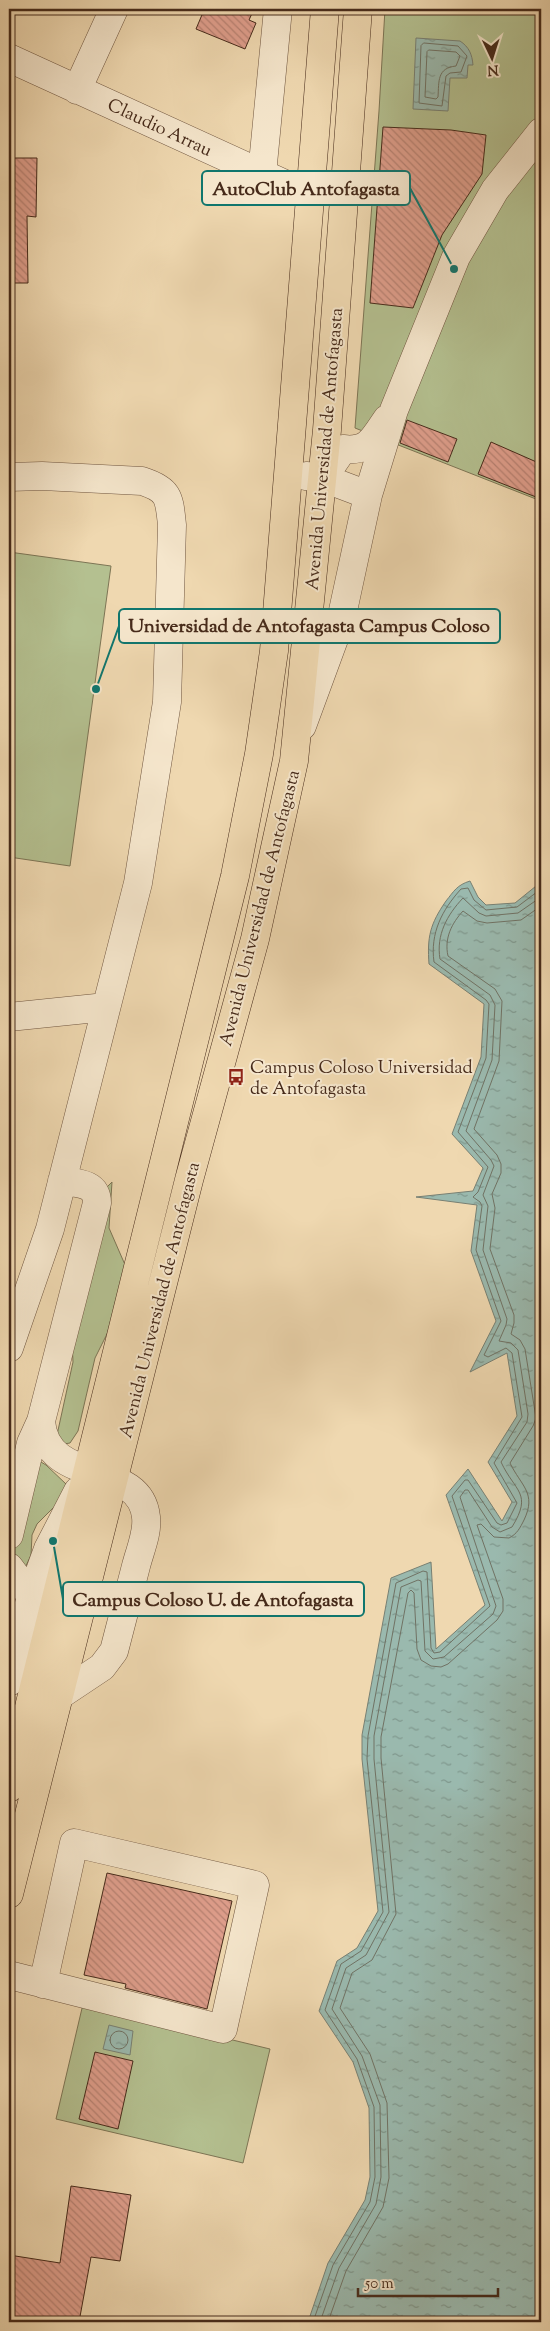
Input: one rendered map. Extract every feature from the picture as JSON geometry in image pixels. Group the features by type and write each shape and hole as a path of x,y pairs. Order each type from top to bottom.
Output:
{"main road":[{"name":"Avenida Universidad de Antofagasta","path":"9,1788 246,826 260,754 274,651 326,9"},
{"name":"Avenida Universidad de Antofagasta","path":"9,1894 189,1180 254,939 275,852 298,736 323,478 358,9"}],"street":[{"path":"78,90 114,9"},
{"path":"262,174 278,9"},
{"name":"Claudio Arrau","path":"9,58 311,196"},
{"path":"298,736 341,620 368,495 394,410 456,257 495,190 541,132"},
{"path":"323,478 343,449 356,450 370,444 394,410"},
{"path":"288,475 323,478 368,495"},
{"path":"9,477 42,476 142,481 157,486 169,499 172,525 166,702 138,883 50,1229 9,1348"},
{"path":"9,1017 106,1007"},
{"path":"9,1535 31,1442 41,1421 97,1203 95,1192 91,1188 86,1185 62,1181"},
{"path":"41,1421 44,1438 52,1451 88,1472 114,1479 130,1488 140,1501 146,1517 144,1537 114,1651 102,1667 60,1695"},
{"path":"9,1682 31,1596 48,1549 88,1472"},
{"path":"9,1567 31,1596"},
{"path":"9,1975 43,1984 223,2029 255,1886 74,1843 43,1984"}],"green space":[{"path":"385,9 541,9 541,501 355,428"},
{"path":"9,552 111,566 70,866 9,857"},
{"path":"112,1182 109,1228 126,1267 108,1332 95,1358 78,1431 70,1443 64,1444 57,1435 73,1362 72,1342 74,1327 107,1187"},
{"path":"36,1459 46,1465 66,1484 61,1500 37,1524 32,1535 31,1555 24,1570 15,1559 13,1552"},
{"path":"83,2004 270,2049 243,2163 56,2119"}],"water":[{"path":"416,38 460,41 470,51 473,65 468,65 467,78 450,78 448,111 413,109"},
{"path":"470,881 478,897 486,905 515,903 541,882 541,2322 308,2322 328,2263 365,2200 370,2177 369,2108 353,2062 319,2011 337,1961 357,1948 378,1911 362,1759 362,1735 391,1578 431,1562 436,1649 485,1605 446,1495 468,1469 502,1521 512,1502 488,1462 517,1416 507,1353 470,1372 496,1321 471,1251 477,1205 416,1197 473,1191 483,1168 452,1134 481,1057 484,1004 429,964 428,954 429,938 436,917 454,891 462,884"},
{"path":"109,2025 133,2031 130,2055 103,2049"}],"building":[{"path":"229,9 254,9 249,20 256,23 245,49 196,29 204,10 227,14"},
{"path":"383,127 451,130 486,135 482,174 442,235 413,308 370,303"},
{"path":"13,158 37,158 36,217 27,216 28,283 9,283 9,228 12,228"},
{"path":"407,420 457,439 448,462 400,443"},
{"path":"491,442 541,464 541,499 478,474"},
{"path":"107,1873 232,1901 207,2009 125,1988 126,1984 84,1975"},
{"path":"95,2052 133,2061 118,2129 79,2119"},
{"path":"71,2186 131,2195 120,2261 91,2257 79,2322 9,2322 9,2255 60,2263"}],"place":[{"name":"AutoClub Antofagasta","path":"454,269"},
{"name":"Universidad de Antofagasta Campus Coloso","path":"96,689"},
{"name":"Campus Coloso Universidad de Antofagasta","path":"236,1077"},
{"name":"Campus Coloso U. de Antofagasta","path":"53,1541"}]}
